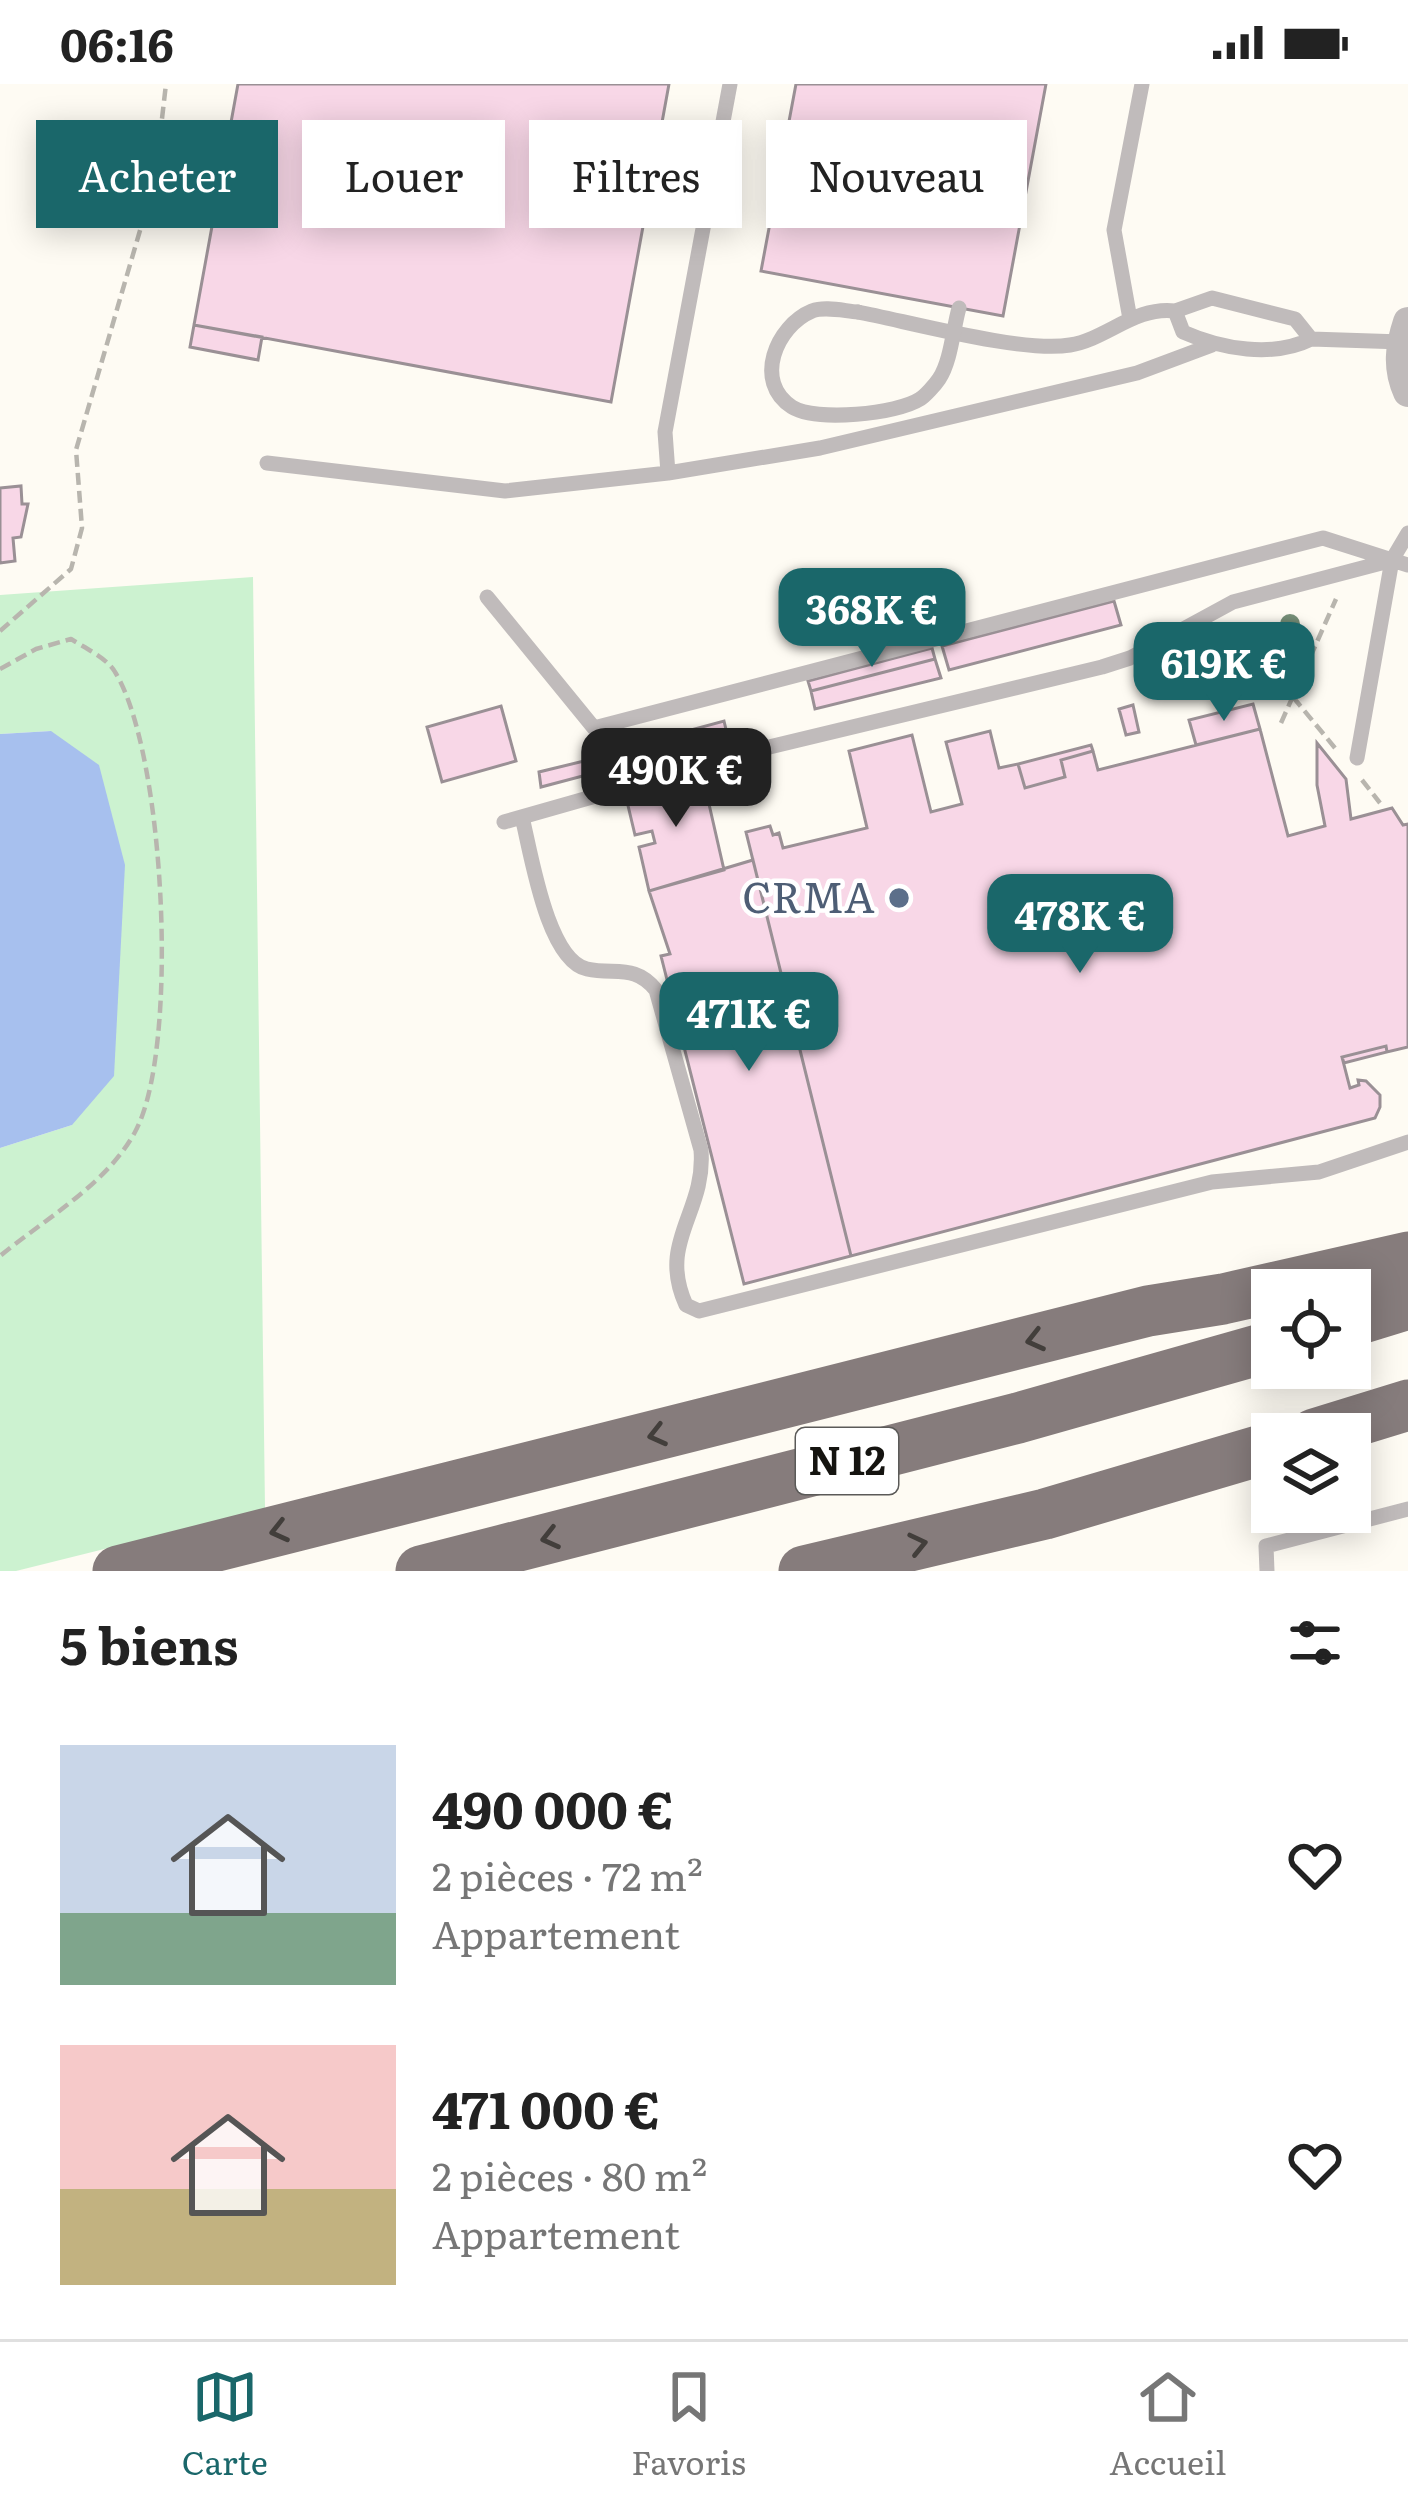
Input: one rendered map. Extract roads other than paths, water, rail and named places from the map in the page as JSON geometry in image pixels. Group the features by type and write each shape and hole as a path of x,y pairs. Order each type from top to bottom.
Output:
{"highway":[{"path":"1148,1311 1218,1283 1408,1229"},
{"path":"118,1571 1148,1311 1408,1257"},
{"path":"1371,1315 1408,1304"},
{"name":"N 12","path":"421,1571 1018,1418 1251,1352"},
{"path":"1371,1416 1408,1405"},
{"name":"N 12","path":"804,1571 1045,1514 1251,1453"}],"street":[{"path":"1405,332 1402,378 1408,392"}],"lane":[{"path":"668,473 665,432 730,84"},
{"path":"1130,319 1114,230 1142,84"},
{"path":"959,308 941,376 919,400 868,412 821,416 792,407 773,383 772,357 788,325 817,308 858,312 1041,344 1072,345 1156,309 1175,311 1212,298 1295,319 1311,339"},
{"path":"1175,311 1183,332 1212,345 1290,350 1311,339 1405,332"},
{"path":"267,463 505,491 668,473 820,448 1137,373 1212,345"},
{"path":"1357,758 1408,533"},
{"path":"488,597 594,728 1323,538 1400,563"},
{"path":"503,822 757,750 1102,667 1130,658 1233,602 1400,563"},
{"path":"522,817 554,938 569,959 585,969 623,969 646,977 656,990 701,1150 703,1177 678,1238 675,1273 686,1305 699,1312 1212,1182 1319,1172 1408,1142"},
{"path":"1267,1571 1266,1546 1408,1509"}],"water":[{"path":"51,731 99,765 125,865 114,1076 72,1125 0,1148 0,734"}],"place":[{"name":"CRMA","path":"899,898"}]}
